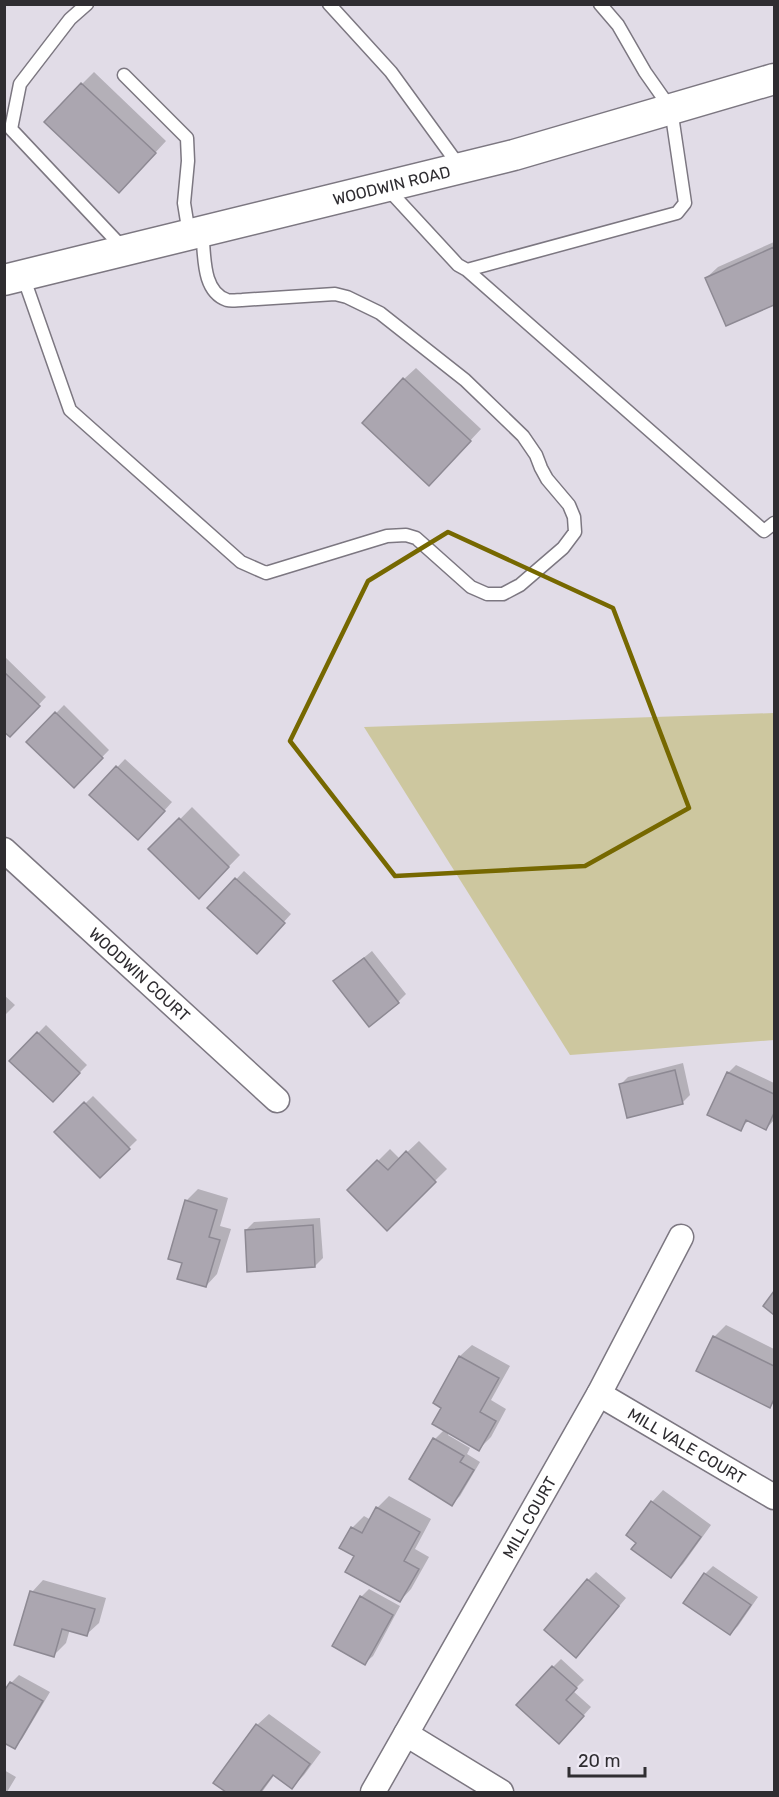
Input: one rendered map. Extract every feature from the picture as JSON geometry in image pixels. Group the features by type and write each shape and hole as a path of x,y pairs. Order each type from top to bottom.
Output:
{"street":[{"name":"WOODWIN ROAD","path":"13,277 514,155 774,79"},
{"name":"WOODWIN COURT","path":"4,850 277,1100"},
{"name":"MILL COURT","path":"372,1792 599,1394 681,1237"},
{"name":"MILL VALE COURT","path":"599,1394 774,1497"},
{"path":"406,1734 501,1792"}],"lane":[{"path":"87,4 70,19 20,84 11,129 123,249"},
{"path":"329,4 391,72 460,168"},
{"path":"467,270 677,213 685,203 671,109 645,72 618,25 600,4"},
{"path":"13,277 70,410 83,424 242,562 266,573 387,536 406,535 416,538 471,587 487,594 503,594 540,570 563,548 574,532 574,517 569,505 547,479 536,454 523,436 465,380 380,313 347,297 334,294 227,300 213,290 184,203 188,161 187,138 124,75"},
{"path":"386,186 458,265 467,270 764,531 774,523"}],"highlighted area":[{"path":"448,532 613,608 689,808 585,866 395,876 290,741 368,581"}],"shaded area":[{"path":"774,713 774,1040 570,1055 364,727"}],"building":[{"path":"81,83 156,153 119,193 44,122"},
{"path":"774,247 774,305 726,326 705,278"},
{"path":"403,378 471,441 429,486 362,423"},
{"path":"4,672 40,706 10,737 4,732"},
{"path":"55,712 103,758 74,788 26,742"},
{"path":"116,766 165,811 138,840 89,795"},
{"path":"179,818 229,867 199,899 148,849"},
{"path":"235,878 285,923 257,954 207,908"},
{"path":"364,958 399,1003 369,1027 333,981"},
{"path":"37,1032 80,1073 53,1102 9,1061"},
{"path":"675,1070 683,1104 627,1118 619,1084"},
{"path":"727,1072 774,1094 774,1113 766,1130 746,1120 741,1131 707,1115"},
{"path":"84,1102 130,1149 100,1178 54,1132"},
{"path":"406,1151 436,1182 387,1231 347,1190 377,1160 388,1170"},
{"path":"185,1200 217,1210 209,1237 220,1240 206,1287 177,1279 182,1263 168,1259"},
{"path":"313,1225 315,1267 247,1272 245,1230"},
{"path":"774,1291 774,1315 763,1306"},
{"path":"713,1336 774,1366 774,1399 770,1408 696,1371"},
{"path":"459,1356 499,1378 480,1412 496,1421 479,1451 432,1424 441,1408 433,1403"},
{"path":"433,1438 464,1456 460,1462 474,1470 452,1506 409,1479"},
{"path":"651,1501 701,1537 671,1578 631,1549 636,1543 626,1535"},
{"path":"376,1507 420,1532 404,1561 419,1569 400,1602 345,1572 354,1556 339,1548 351,1527 362,1533"},
{"path":"704,1573 751,1605 730,1635 683,1603"},
{"path":"587,1579 619,1606 576,1658 544,1630"},
{"path":"30,1591 95,1609 87,1636 62,1629 54,1657 14,1645"},
{"path":"360,1596 393,1615 365,1665 332,1646"},
{"path":"552,1666 577,1688 566,1700 584,1716 559,1744 516,1705"},
{"path":"10,1682 43,1701 15,1749 4,1743 4,1691"},
{"path":"256,1724 310,1764 292,1789 273,1775 260,1792 226,1792 213,1783"}]}
